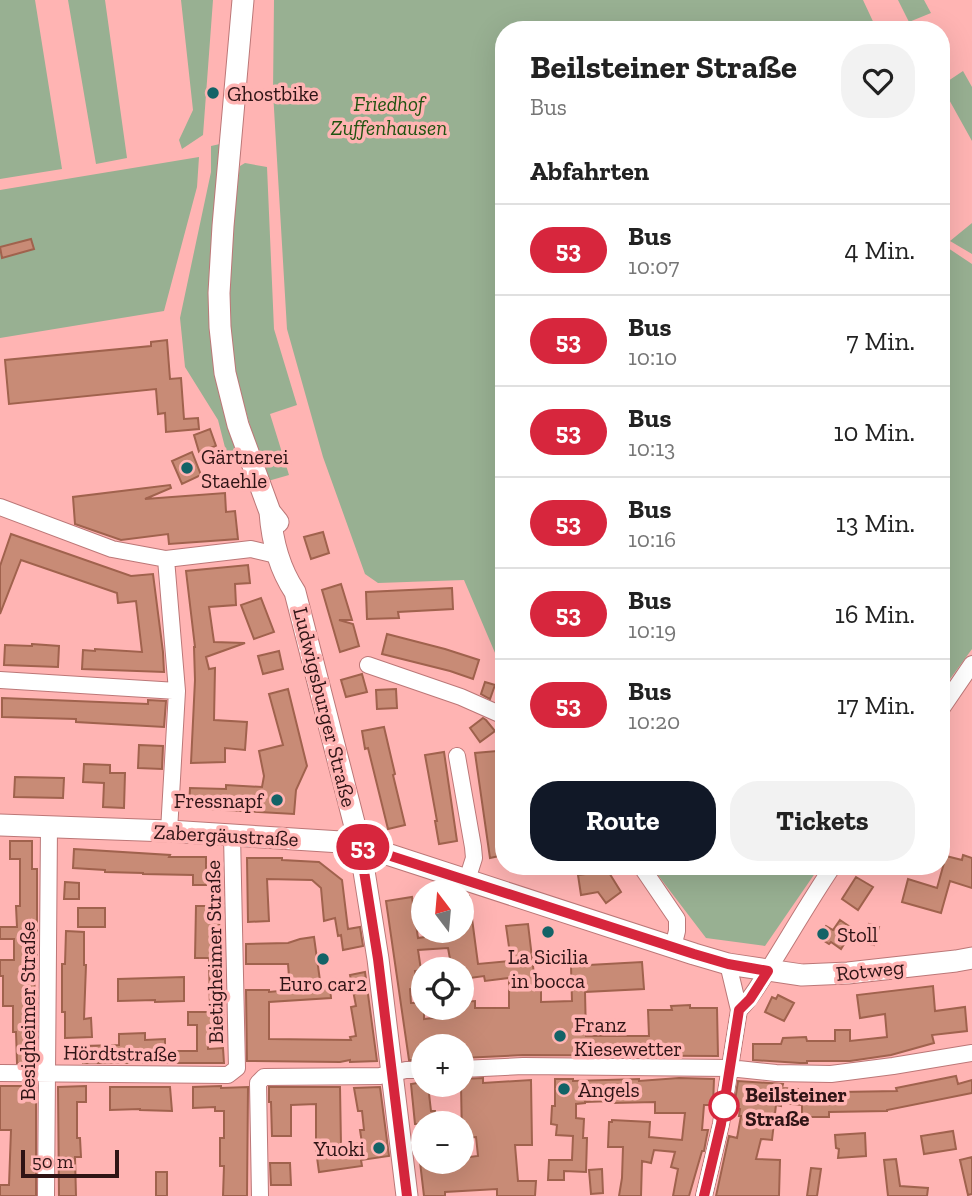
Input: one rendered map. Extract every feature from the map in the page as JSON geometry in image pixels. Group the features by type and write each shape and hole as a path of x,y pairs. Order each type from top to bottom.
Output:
{"main road":[{"name":"Ludwigsburger Straße","path":"243,0 219,293 225,373 238,425 270,512 272,535 265,553 295,592 360,846 378,959 407,1196"},
{"name":"Ludwigsburger Straße","path":"270,512 284,531 297,574 295,592"},
{"name":"Zabergäustraße","path":"0,825 170,831 341,842 467,880"},
{"name":"Zabergäustraße","path":"474,882 728,964 768,971"},
{"name":"Rotweg","path":"768,971 802,975 828,974 972,958"}],"street":[{"path":"1,510 112,549 166,559 265,553"},
{"path":"166,559 177,691 170,831"},
{"path":"950,696 972,664"},
{"path":"368,665 461,697 495,712"},
{"path":"0,680 177,691"},
{"path":"457,755 474,858 467,880"},
{"name":"Besigheimer Straße","path":"46,1196 49,826"},
{"name":"Bietigheimer Straße","path":"232,835 237,1068"},
{"path":"647,875 677,919 673,947"},
{"path":"739,1010 750,999 827,875"},
{"path":"704,1196 721,1124 739,1010 728,964"},
{"path":"474,1068 523,1066 729,1068 776,1073 831,1074 972,1053"},
{"name":"Hördtstraße","path":"0,1073 228,1075 237,1068"},
{"path":"260,1196 258,1083 264,1077 380,1076 411,1070"}],"green space":[{"path":"0,0 35,0 62,169 0,179"},
{"path":"68,0 105,0 127,158 96,164"},
{"path":"181,0 213,0 203,135 182,149 179,140 193,110"},
{"name":"Friedhof Zuffenhausen","path":"274,0 863,0 873,21 495,21 495,653 464,580 378,583 365,574 323,457 287,329 273,92"},
{"path":"898,0 924,0 931,13 908,21"},
{"path":"963,71 972,87 972,141 950,101 950,80"},
{"path":"220,144 211,308 242,463 230,467 218,420 185,367 180,318 211,172 211,146"},
{"path":"199,157 197,187 164,311 0,338 0,190"},
{"path":"245,163 267,167 274,329 297,405 270,414 289,475 268,481 235,372 228,325 232,225 240,166"},
{"path":"972,223 972,254 950,241"},
{"path":"950,249 972,264 972,649 950,679"},
{"path":"658,875 814,875 765,946 706,938"}],"building":[{"path":"31,239 34,249 2,258 0,247"},
{"path":"167,340 170,379 181,378 184,419 198,418 199,429 166,432 165,413 158,414 156,389 9,404 5,360 151,346 151,342"},
{"path":"210,429 216,446 199,452 194,435"},
{"name":"Gärtnerei Staehle","path":"192,452 201,475 182,484 172,461"},
{"path":"170,485 171,488 145,499 225,493 226,512 235,511 238,539 169,544 168,534 121,540 75,524 73,497"},
{"path":"323,532 329,553 311,559 304,537"},
{"path":"11,534 131,576 153,574 164,672 82,669 83,650 142,652 136,601 118,603 117,593 21,560 0,614 0,566"},
{"path":"248,565 250,583 235,584 236,605 209,607 214,642 245,643 206,657 209,669 215,668 214,720 247,722 245,750 225,748 225,762 191,763 195,647 186,571"},
{"path":"341,584 352,620 339,620 353,624 359,646 340,652 322,590"},
{"path":"452,588 453,609 398,612 399,618 367,619 366,592"},
{"path":"261,598 274,632 254,639 241,605"},
{"path":"387,634 479,660 473,679 382,654"},
{"path":"5,645 59,646 58,667 4,665"},
{"path":"279,651 283,669 263,674 258,656"},
{"path":"362,674 367,692 346,697 341,680"},
{"path":"485,682 495,685 490,699 481,694"},
{"path":"288,689 307,766 296,790 294,814 189,808 190,788 226,789 226,785 262,787 264,776 259,751 283,745 269,694"},
{"path":"396,689 397,708 377,709 376,690"},
{"path":"2,698 148,704 148,700 166,701 164,727 76,722 76,719 2,717"},
{"path":"483,718 495,731 480,742 470,728"},
{"path":"384,727 405,825 388,829 362,731"},
{"path":"139,745 163,746 162,769 138,768"},
{"path":"495,751 495,857 490,858 475,753"},
{"path":"444,752 457,841 439,844 425,755"},
{"path":"84,764 110,765 110,773 125,773 124,808 103,807 104,783 83,782"},
{"path":"15,777 64,778 63,798 14,797"},
{"path":"10,841 32,841 32,869 37,869 37,969 34,969 37,1063 17,1063 13,1006 3,1006 0,960 14,960 14,939 0,939 0,927 17,927 16,906 20,906 20,859 10,859"},
{"path":"74,849 170,855 169,857 206,857 206,885 193,885 193,875 105,872 73,868"},
{"path":"963,855 972,858 972,888 950,881 941,913 902,902 908,879 937,888 941,875 950,875 950,857 962,860"},
{"path":"247,858 319,862 342,880 348,929 360,927 363,946 343,950 335,918 324,921 321,888 312,880 267,879 269,921 248,922"},
{"path":"578,875 610,875 621,892 606,903 598,892 581,895"},
{"path":"856,877 873,887 858,910 842,899"},
{"path":"65,882 79,883 79,899 64,899"},
{"path":"411,897 411,943 474,943 474,934 478,964 511,961 506,926 528,924 536,991 541,991 541,1002 572,1001 571,966 642,962 644,989 585,992 586,1036 649,1036 648,1010 672,1010 671,1006 690,1005 690,1008 717,1008 718,1056 523,1055 474,1057 474,1034 411,1034 409,1060 386,901"},
{"path":"196,906 219,906 220,974 224,974 224,1025 208,1025 208,1049 223,1048 224,1063 83,1063 83,1046 119,1045 119,1034 145,1033 145,1040 165,1039 165,1051 197,1051 197,1025 188,1025 188,1012 210,1012 209,958 195,958"},
{"path":"78,908 105,908 105,927 78,927"},
{"path":"840,920 865,937 869,924 879,927 874,945 848,938 841,949 818,937 826,926 833,930"},
{"path":"66,931 84,932 84,1019 91,1018 92,1037 65,1038 62,964 65,964"},
{"path":"314,937 321,988 330,987 331,998 269,1002 269,1039 351,1040 350,1037 356,1036 351,1007 356,1006 350,975 365,972 377,1061 247,1061 246,990 290,990 288,964 246,964 246,944 288,943"},
{"path":"184,977 184,1001 118,1001 118,979"},
{"path":"933,986 935,1011 965,1007 967,1031 932,1035 934,1043 891,1055 850,1061 800,1063 753,1060 753,1044 781,1044 783,1038 806,1037 807,1041 835,1041 835,1030 850,1030 850,1041 887,1037 885,1014 860,1018 857,995"},
{"path":"778,995 794,1003 784,1021 765,1012 772,997 776,999"},
{"path":"956,1076 958,1084 972,1080 972,1093 887,1111 829,1112 829,1117 802,1117 802,1105 776,1105 772,1140 761,1139 756,1159 780,1160 779,1196 716,1196 729,1136 737,1138 741,1116 740,1109 734,1108 738,1081 783,1084 782,1088 798,1089 798,1094 841,1094 897,1091 896,1088"},
{"path":"474,1078 483,1078 483,1083 531,1080 532,1145 515,1145 518,1181 536,1181 535,1196 497,1196 497,1189 424,1196 421,1174 474,1174 474,1156 478,1156 474,1137 474,1111 461,1111 461,1097 474,1097"},
{"path":"555,1079 639,1081 714,1079 713,1105 704,1105 702,1130 708,1130 704,1151 689,1196 673,1196 678,1169 671,1167 675,1152 654,1150 651,1163 642,1161 641,1196 619,1196 623,1147 608,1147 609,1122 650,1122 649,1137 682,1140 685,1113 655,1113 655,1102 576,1104 576,1118 584,1119 583,1138 587,1138 586,1172 564,1171 564,1180 548,1180 549,1160 572,1160 573,1136 556,1135 557,1125 551,1124 552,1106 555,1106"},
{"path":"0,1086 36,1086 36,1196 0,1196 0,1185 9,1185 11,1130 0,1130"},
{"path":"86,1086 86,1102 77,1102 77,1138 80,1138 81,1157 75,1157 76,1196 59,1196 58,1087"},
{"path":"110,1087 170,1087 172,1111 110,1110"},
{"path":"193,1087 248,1087 247,1196 223,1196 224,1166 220,1166 220,1138 224,1138 224,1111 215,1111 215,1107 193,1108"},
{"path":"269,1087 340,1087 341,1146 362,1143 362,1111 358,1111 354,1088 380,1087 389,1156 361,1160 362,1166 319,1172 316,1104 291,1105 291,1136 272,1136"},
{"path":"412,1097 429,1097 431,1111 414,1111"},
{"path":"953,1131 956,1149 924,1154 921,1136"},
{"path":"865,1133 866,1156 838,1158 839,1149 836,1148 835,1135"},
{"path":"972,1157 972,1194 968,1195 960,1160"},
{"path":"896,1159 900,1186 928,1188 927,1196 888,1196 884,1160"},
{"path":"270,1163 290,1163 291,1185 271,1185"},
{"path":"811,1168 821,1169 817,1196 807,1196"},
{"path":"602,1169 603,1193 591,1194 589,1170"},
{"path":"156,1172 167,1172 167,1196 156,1196"}],"bus line":[{"name":"53","path":"407,1196 378,959 360,846 694,954 728,964 768,971 750,999 739,1010 721,1124 704,1196"}],"place":[{"name":"Ghostbike","path":"213,93"},
{"name":"Gärtnerei Staehle","path":"187,468"},
{"name":"Fressnapf","path":"277,800"},
{"name":"La Sicilia in bocca","path":"548,932"},
{"name":"Stoll","path":"823,934"},
{"name":"Euro car2","path":"323,959"},
{"name":"Franz Kiesewetter","path":"560,1036"},
{"name":"Angels","path":"564,1089"},
{"name":"Beilsteiner Straße","path":"724,1106"},
{"name":"Yuoki","path":"379,1148"}]}
